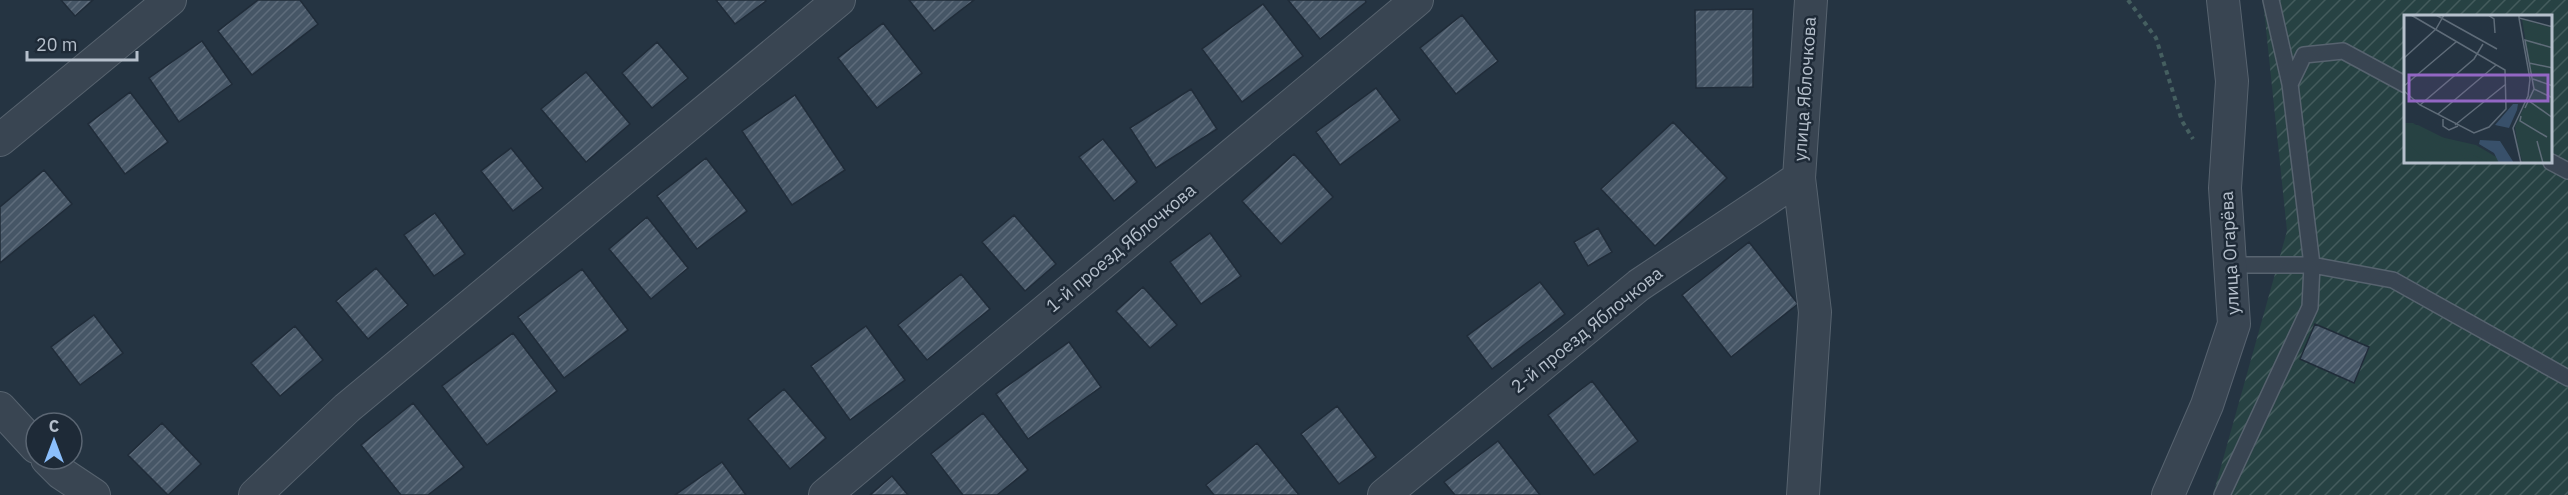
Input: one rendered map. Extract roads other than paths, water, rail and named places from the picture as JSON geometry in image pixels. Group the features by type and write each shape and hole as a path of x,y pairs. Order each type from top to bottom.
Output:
{"street":[{"path":"0,140 170,0"},
{"path":"255,495 347,408 839,0"},
{"name":"1-й проезд Яблочкова","path":"825,495 1417,0"},
{"name":"улица Яблочкова","path":"1803,495 1815,312 1799,178 1811,0"},
{"name":"улица Огарёва","path":"2168,495 2207,405 2234,324 2225,188 2232,81 2223,0"},
{"name":"2-й проезд Яблочкова","path":"1384,495 1639,285 1799,178"},
{"path":"0,408 24,434"},
{"path":"59,471 94,495"}],"lane":[{"path":"2223,494 2310,307 2312,264 2290,84 2271,0"},
{"path":"2290,84 2304,55 2343,51 2404,84"},
{"path":"2553,163 2568,171"},
{"path":"2230,265 2312,264 2393,280 2568,378"}]}
